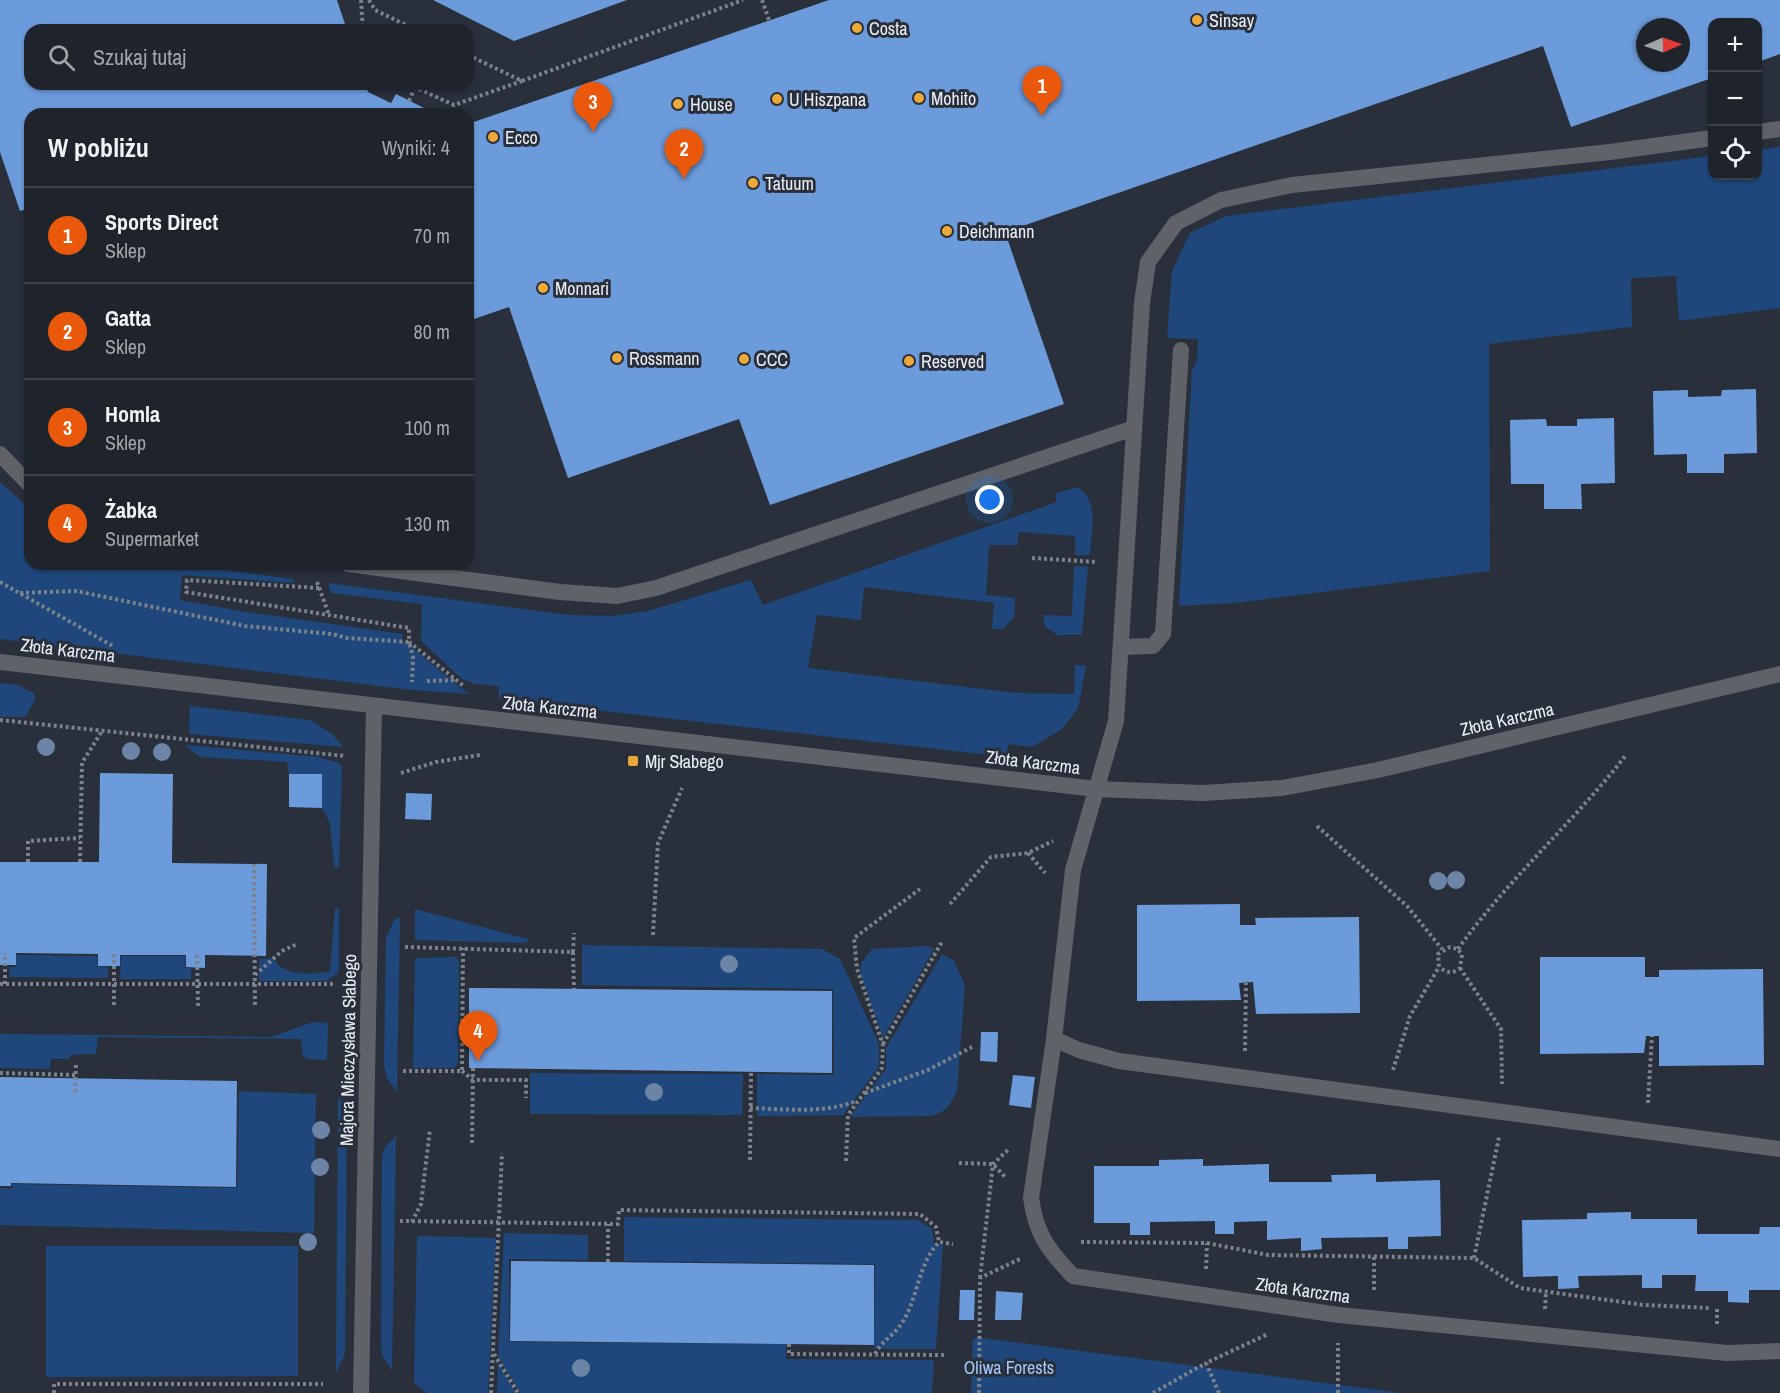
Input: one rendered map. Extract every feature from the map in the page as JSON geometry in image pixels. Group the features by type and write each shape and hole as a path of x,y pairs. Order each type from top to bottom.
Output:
{"street":[{"path":"1762,131 1780,129"},
{"path":"1096,789 1116,721 1142,303 1148,262 1176,223 1221,200 1292,185 1610,152 1708,139"},
{"path":"1121,647 1153,646 1163,634 1181,350"},
{"path":"393,570 560,592 617,596 656,588 1134,428"},
{"path":"0,454 24,479"},
{"name":"Złota Karczma","path":"0,662 1096,789 1203,793 1282,788 1378,770 1780,674"},
{"name":"Majora Mieczysława Słabego","path":"361,1393 374,707"},
{"name":"Złota Karczma","path":"1096,789 1073,870 1054,1039 1031,1198 1035,1222 1046,1247 1073,1276 1339,1315 1727,1353 1780,1351"},
{"path":"1054,1039 1079,1050 1119,1061 1780,1149"}],"path":[{"path":"361,0 363,24"},
{"path":"369,0 375,10 404,24"},
{"path":"421,90 454,105 743,0"},
{"path":"762,0 769,21"},
{"path":"474,58 522,81"},
{"path":"409,100 413,90"},
{"path":"1032,558 1098,562"},
{"path":"319,588 187,580 186,592 409,628 409,642 413,657 410,711"},
{"path":"0,582 84,627 115,647"},
{"path":"317,582 329,615"},
{"path":"20,593 76,591 245,626 332,634 347,638 409,642 468,690"},
{"path":"400,680 457,680"},
{"path":"0,720 343,755"},
{"path":"80,862 82,763 102,731"},
{"path":"402,773 436,762 480,755"},
{"path":"1458,949 1488,908 1599,790 1626,755"},
{"path":"653,934 658,843 682,788"},
{"path":"1317,826 1407,906 1442,949"},
{"path":"950,904 991,857 1028,853 1052,842 1055,834"},
{"path":"28,862 28,840 80,838"},
{"path":"254,864 255,1007"},
{"path":"846,1161 848,1115 882,1068 883,1045 857,969 854,938 920,889"},
{"path":"574,933 574,989"},
{"path":"883,1045 943,939"},
{"path":"254,975 282,951 297,944"},
{"path":"405,946 573,952"},
{"path":"1393,1065 1410,1016 1439,967 1438,954 1442,949 1450,946 1458,949 1463,962 1460,968 1454,972 1446,972 1439,967"},
{"path":"462,1071 463,948"},
{"path":"5,953 2,984 335,984"},
{"path":"114,954 114,1005"},
{"path":"196,955 198,1006"},
{"path":"1460,968 1501,1029 1502,1078"},
{"path":"1245,1043 1246,983"},
{"path":"1648,1095 1652,1036"},
{"path":"864,1094 928,1070 972,1047"},
{"path":"75,1092 76,1063"},
{"path":"472,1143 473,1068"},
{"path":"403,1071 462,1071 473,1080 526,1080 526,1098"},
{"path":"750,1160 751,1071"},
{"path":"0,1073 76,1075"},
{"path":"750,1108 813,1109 843,1107 858,1101"},
{"path":"979,1393 980,1278 993,1164 1041,1122"},
{"path":"412,1222 421,1204 430,1129"},
{"path":"1474,1258 1498,1145"},
{"path":"491,1393 501,1223 502,1153"},
{"path":"959,1163 993,1164"},
{"path":"400,1221 618,1224 619,1210 920,1214 936,1227 939,1242 929,1258 900,1326 881,1343 874,1354"},
{"path":"608,1224 608,1262"},
{"path":"1078,1241 1084,1244 1207,1243 1268,1255 1474,1258 1520,1288 1667,1307 1711,1308"},
{"path":"939,1242 953,1244"},
{"path":"980,1278 1046,1247"},
{"path":"1374,1257 1374,1296"},
{"path":"1545,1300 1546,1292"},
{"path":"1153,1393 1206,1363 1269,1334 1273,1305"},
{"path":"1717,1308 1717,1319"},
{"path":"1338,1393 1339,1315"},
{"path":"789,1344 789,1354 944,1355"},
{"path":"494,1353 518,1393"},
{"path":"1206,1363 1219,1393"},
{"path":"54,1393 54,1384 323,1384"}],"green space":[{"path":"1780,147 1780,308 1679,321 1676,276 1631,278 1632,327 1489,344 1490,571 1235,603 1179,606 1192,371 1197,360 1198,339 1167,338 1172,271 1190,233 1226,216 1708,156 1708,180 1762,180 1762,149"},
{"path":"0,482 24,504 24,570 224,570 293,579 293,583 182,575 180,600 246,612 403,634 402,640 469,694 412,690 0,639"},
{"path":"1077,487 1089,500 1091,508 1090,555 1075,555 1075,536 1019,532 1017,545 989,545 986,595 1015,598 1014,617 1003,629 992,629 994,603 864,587 861,620 817,615 808,668 1017,693 1074,694 1075,665 1086,666 1078,708 1062,729 1032,747 1008,744 1007,757 499,699 499,686 475,684 462,679 421,641 422,604 331,593 328,583 569,615 613,616 648,611 751,580 763,605 1057,502 1055,494"},
{"path":"1074,566 1088,567 1082,635 1057,635 1045,626 1043,615 1072,616"},
{"path":"0,683 18,685 35,694 35,700 25,717 0,717"},
{"path":"190,706 310,720 332,734 343,747 189,734"},
{"path":"185,745 319,757 339,763 342,768 339,868 334,866 330,823 322,808 322,774 289,774 287,762 200,757"},
{"path":"335,909 339,909 339,969 337,974 326,981 259,981 259,959 274,958 283,968 299,973 330,971"},
{"path":"415,909 528,939 527,943 415,940"},
{"path":"400,917 397,1092 387,1078 384,1065 386,938 394,920"},
{"path":"582,945 822,949 840,959 879,1044 879,1067 843,1115 757,1116 757,1074 834,1075 833,989 582,985"},
{"path":"928,946 934,949 883,1038 860,972 861,963 872,949"},
{"path":"942,954 954,961 965,985 957,1091 952,1100 947,1108 930,1116 850,1117 886,1069 886,1048"},
{"path":"16,955 97,956 98,967 108,967 108,978 10,977 9,967 16,967"},
{"path":"121,956 185,956 185,968 191,968 191,979 120,979"},
{"path":"456,957 459,962 458,1064 454,1068 413,1068 415,962 417,958"},
{"path":"313,1022 328,1023 327,1060 308,1059 303,1056 301,1039 98,1037 96,1054 70,1055 69,1059 51,1059 50,1069 0,1068 0,1034 271,1037"},
{"path":"530,1073 743,1074 742,1115 530,1114"},
{"path":"239,1091 316,1094 314,1233 0,1225 0,1188 12,1189 12,1184 237,1188"},
{"path":"338,1098 347,1106 345,1354 336,1373"},
{"path":"396,1136 392,1371 382,1355 381,1345 382,1156 385,1147"},
{"path":"624,1217 918,1220 932,1229 934,1245 943,1245 936,1349 874,1349 875,1264 624,1261"},
{"path":"504,1233 588,1235 588,1260 509,1259 509,1342 786,1344 786,1359 934,1360 932,1393 520,1393 498,1356"},
{"path":"417,1236 496,1238 488,1393 427,1393 414,1383"},
{"path":"46,1246 298,1246 298,1376 46,1377"},
{"name":"Oliwa Forests","path":"981,1338 1401,1393 971,1393 973,1339"},
{"path":"498,1361 516,1393 497,1393"}],"building":[{"path":"0,0 337,0 345,24 24,24 24,90 367,90 391,103 396,94 424,108 24,108 24,210 20,211 0,152"},
{"path":"433,0 627,0 514,41"},
{"path":"829,0 1780,0 1780,54 1762,61 1762,18 1708,18 1708,79 1571,127 1543,46 1005,232 1064,404 770,505 739,419 568,478 509,307 474,319 474,122"},
{"path":"1756,389 1757,453 1724,454 1724,473 1687,473 1687,454 1654,455 1653,391 1688,390 1688,397 1721,396 1722,390"},
{"path":"1614,418 1615,483 1581,484 1582,509 1544,509 1544,484 1511,484 1510,420 1546,419 1547,426 1577,426 1577,419"},
{"path":"100,773 173,774 172,863 267,864 266,956 205,955 205,968 186,967 186,955 120,955 120,966 98,966 98,954 16,953 16,965 0,965 0,862 99,862"},
{"path":"289,774 322,774 322,808 289,807"},
{"path":"406,793 432,794 431,820 405,819"},
{"path":"1240,904 1240,925 1256,925 1255,918 1359,917 1360,1013 1256,1014 1253,982 1239,983 1241,1000 1137,1001 1137,905"},
{"path":"1540,957 1645,957 1645,977 1659,977 1659,970 1763,969 1764,1065 1659,1066 1659,1036 1646,1036 1644,1053 1540,1054"},
{"path":"469,988 832,991 832,1073 469,1068"},
{"path":"981,1032 998,1032 997,1062 980,1061"},
{"path":"1013,1075 1035,1077 1031,1108 1009,1105"},
{"path":"0,1077 237,1081 236,1187 11,1183 11,1186 0,1186"},
{"path":"1203,1159 1203,1166 1269,1164 1269,1182 1332,1182 1331,1175 1376,1174 1376,1182 1440,1180 1441,1236 1408,1237 1408,1249 1388,1249 1388,1237 1321,1238 1322,1249 1301,1251 1301,1238 1267,1240 1267,1221 1234,1222 1234,1234 1215,1234 1215,1221 1150,1222 1150,1235 1130,1235 1130,1223 1094,1223 1094,1166 1159,1166 1159,1160"},
{"path":"1631,1212 1631,1219 1697,1219 1697,1234 1759,1234 1760,1227 1780,1227 1780,1290 1749,1290 1749,1303 1728,1302 1728,1291 1695,1291 1696,1275 1662,1275 1662,1288 1642,1288 1642,1275 1578,1276 1579,1288 1558,1289 1558,1276 1523,1277 1522,1220 1587,1219 1587,1213"},
{"path":"511,1261 874,1265 874,1345 510,1341"},
{"path":"960,1290 975,1290 974,1320 959,1320"},
{"path":"996,1291 1023,1293 1021,1320 995,1320"}],"place":[{"name":"Sinsay","path":"1197,20"},
{"name":"Costa","path":"857,28"},
{"name":"Mohito","path":"919,98"},
{"name":"U Hiszpana","path":"777,99"},
{"name":"House","path":"678,104"},
{"name":"Sports Direct","path":"1042,116"},
{"name":"Homla","path":"593,132"},
{"name":"Ecco","path":"493,137"},
{"name":"Gatta","path":"684,179"},
{"name":"Tatuum","path":"753,183"},
{"name":"Deichmann","path":"947,231"},
{"name":"Monnari","path":"543,288"},
{"name":"Rossmann","path":"617,358"},
{"name":"CCC","path":"744,359"},
{"name":"Reserved","path":"909,361"},
{"name":"Mjr Słabego","path":"633,761"},
{"name":"Żabka","path":"478,1061"}]}
